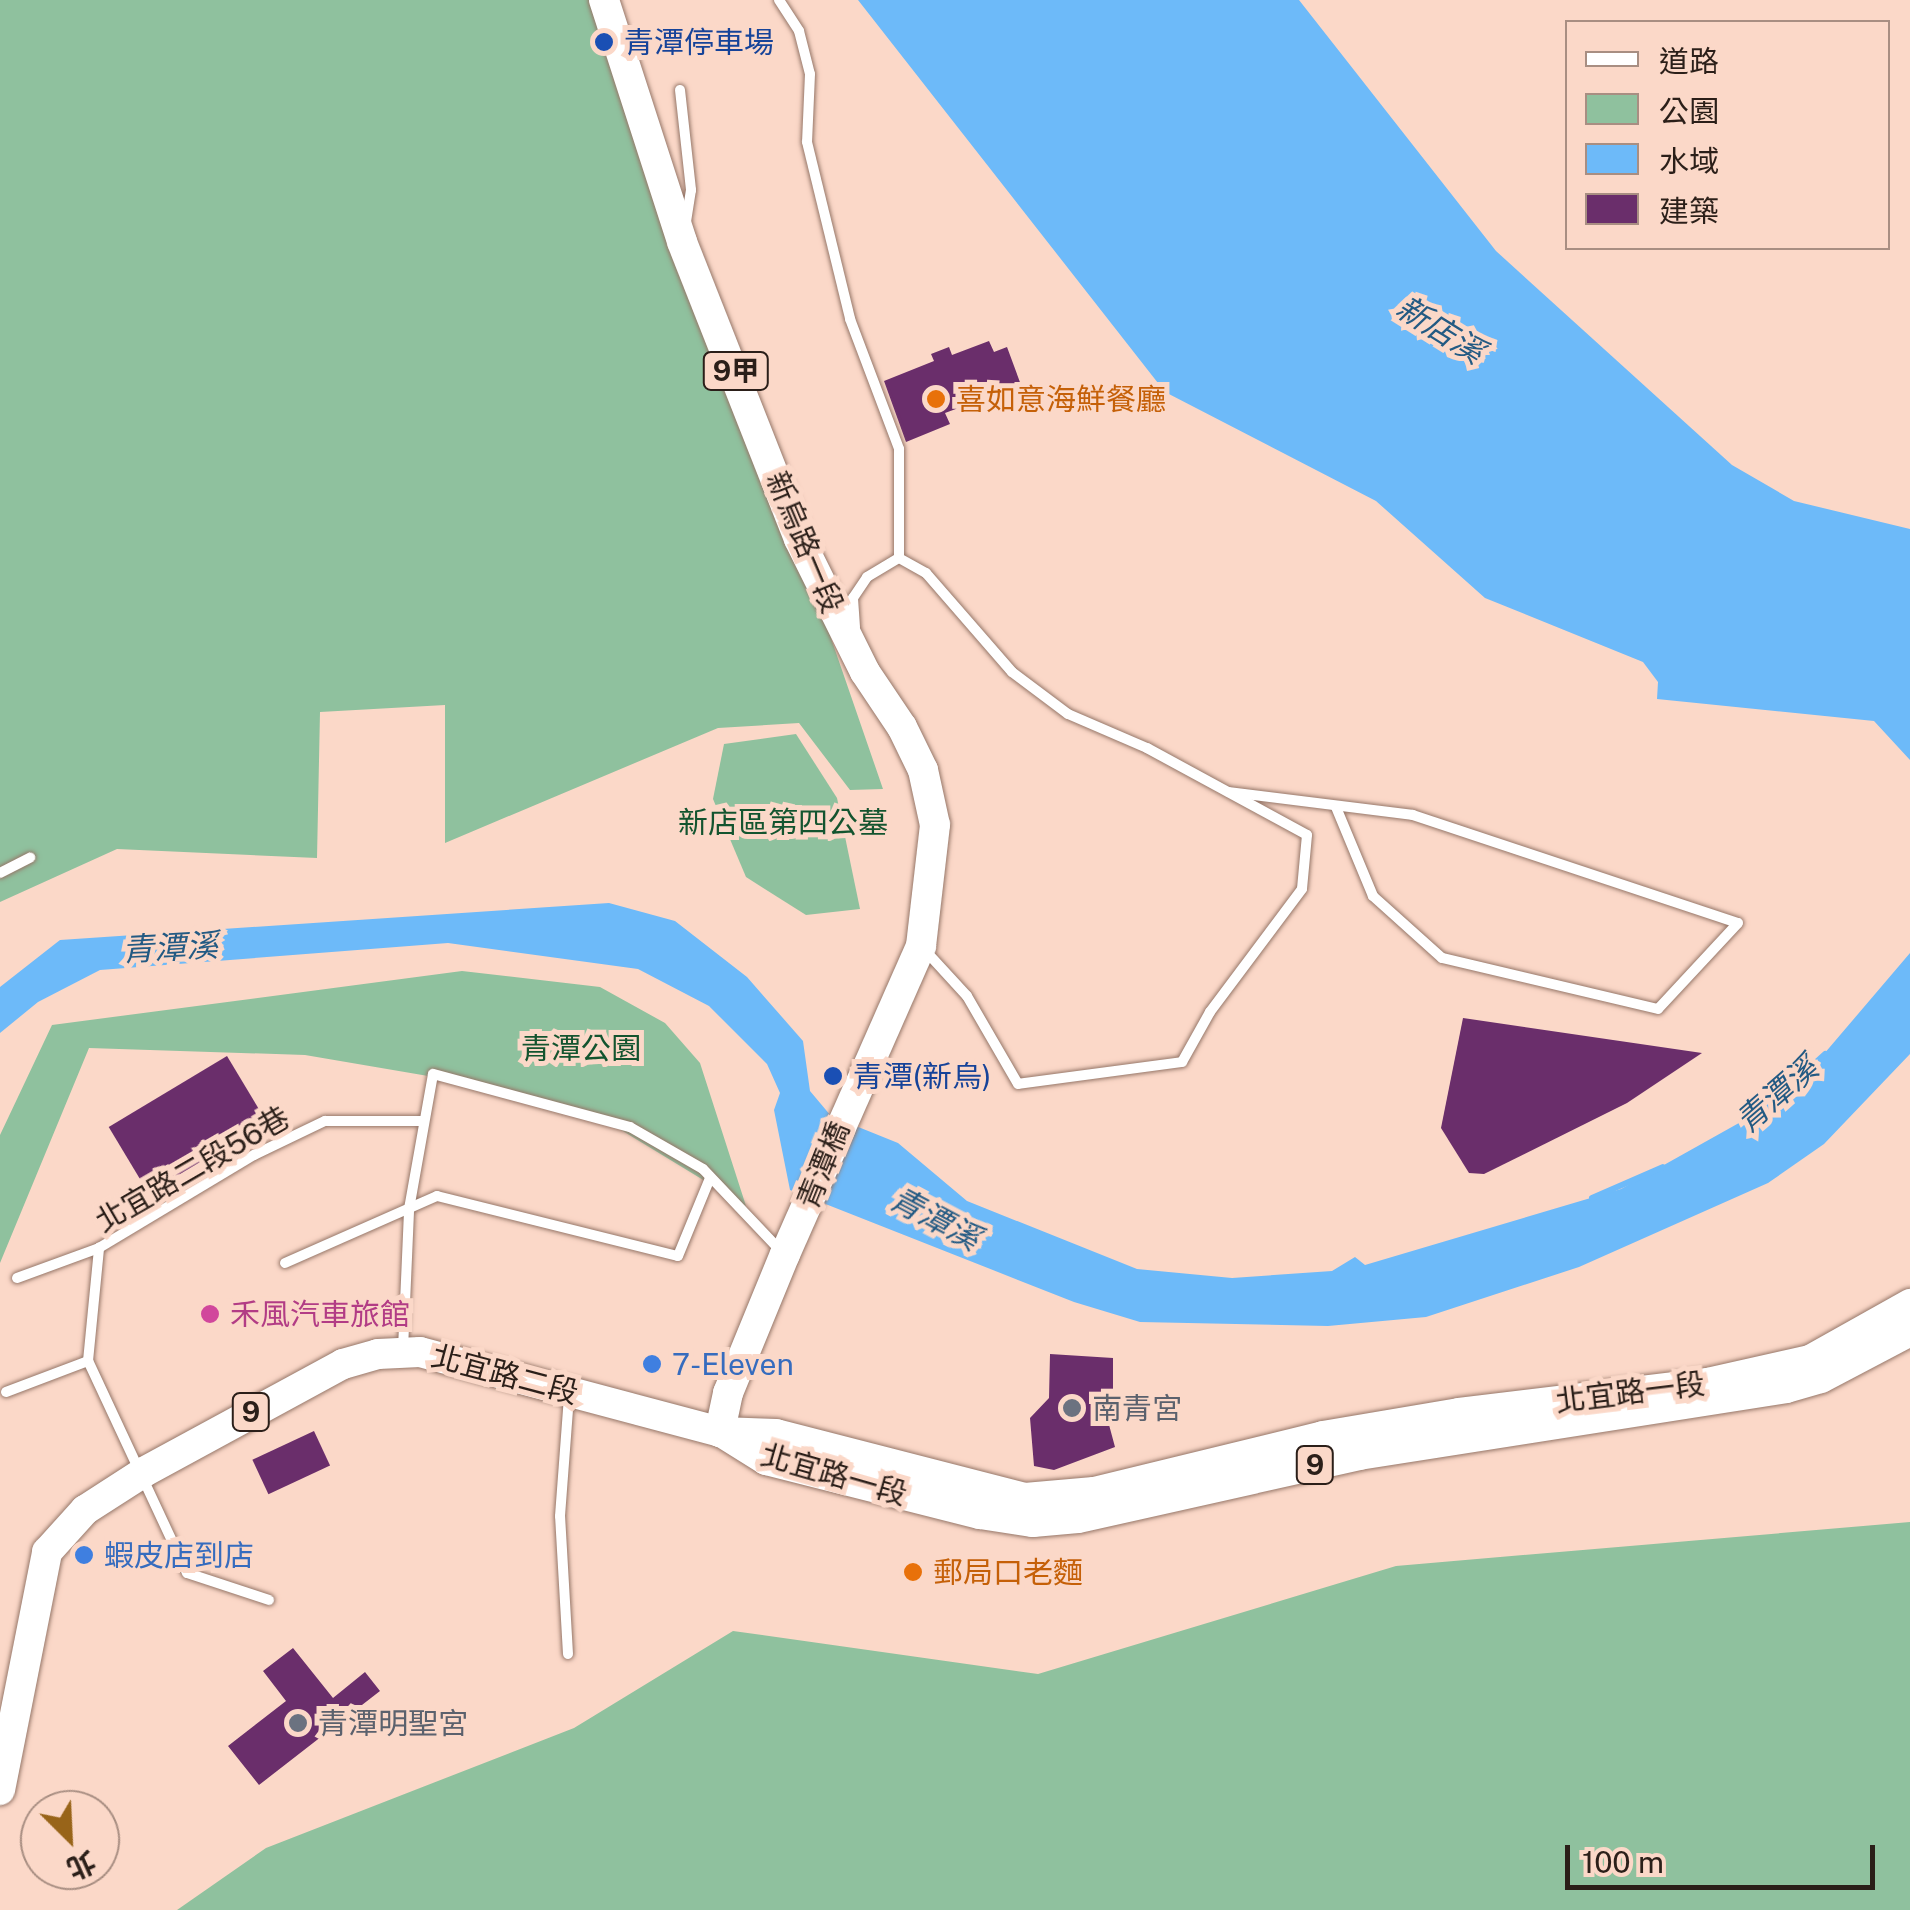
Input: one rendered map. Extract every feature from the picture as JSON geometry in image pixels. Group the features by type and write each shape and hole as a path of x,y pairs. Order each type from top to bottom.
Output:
{"main road":[{"name":"新烏路一段","path":"604,0 682,242 798,540 865,672 902,727 922,770 935,825 921,946 860,1076"},
{"name":"青潭橋","path":"784,1254 860,1076"},
{"name":"9甲","path":"720,1432 728,1393 784,1254"},
{"name":"北宜路一段","path":"720,1432 776,1434 1025,1498 1094,1492 1323,1436 1708,1383 1810,1360 1910,1304"},
{"name":"北宜路一段","path":"720,1432 766,1460 980,1514 1032,1522 1078,1518 1359,1455 1786,1388 1821,1378 1910,1331"},
{"name":"北宜路二段","path":"0,1790 47,1552 85,1510 144,1472 344,1364 403,1350 720,1432"}],"lane":[{"path":"779,0 799,31 810,74 807,142 850,319 899,449 899,558"},
{"path":"680,90 691,190 682,242"},
{"path":"899,558 867,577 854,598 855,627 902,727"},
{"path":"899,558 926,573 979,637 1044,696 1307,835 1302,889 1210,1012 1182,1062 1018,1084 967,996 921,946"},
{"path":"1223,792 1413,815 1738,923 1658,1009 1442,958 1374,896 1336,808"},
{"path":"0,873 30,858"},
{"path":"403,1350 409,1209 433,1074 630,1127 710,1178 784,1254"},
{"name":"北宜路二段56巷","path":"88,1361 99,1248 254,1155 325,1121 422,1121"},
{"path":"285,1263 438,1196 678,1256 710,1178"},
{"path":"18,1278 99,1248"},
{"path":"6,1392 88,1361 144,1472 186,1572 269,1600"},
{"path":"568,1654 560,1516 570,1391"}],"green space":[{"path":"0,0 611,0 883,789 850,790 799,723 718,728 445,843 445,705 320,712 317,858 117,849 0,902"},
{"name":"新店區第四公墓","path":"796,734 837,798 860,909 806,915 746,877 713,799 724,744"},
{"name":"青潭公園","path":"462,971 600,987 665,1023 700,1063 746,1206 608,1122 475,1084 305,1055 89,1048 0,1263 0,1135 52,1025"},
{"path":"1910,1522 1910,1910 177,1910 266,1848 574,1728 733,1631 1038,1674 1396,1566"}],"water":[{"name":"新店溪","path":"858,0 1299,0 1496,251 1732,465 1794,501 1910,529 1910,760 1874,721 1657,699 1658,682 1643,662 1485,598 1376,501 1165,392"},
{"path":"609,903 675,921 747,977 803,1041 810,1091 831,1116 898,1143 967,1201 1137,1269 1232,1278 1332,1271 1355,1257 1365,1265 1621,1189 1789,1095 1910,953 1910,1054 1824,1144 1768,1183 1579,1267 1426,1317 1328,1326 1140,1322 1074,1302 790,1190 774,1110 780,1093 767,1064 709,1006 638,969 448,943 100,970 38,1002 0,1033 0,987 60,940"}],"building":[{"name":"喜如意海鮮餐廳","path":"989,341 994,352 1007,347 1021,385 945,413 950,424 906,442 884,381 934,361 931,354 949,347 952,355"},
{"path":"1463,1018 1702,1053 1627,1103 1484,1174 1469,1173 1441,1128"},
{"path":"227,1056 267,1122 148,1193 109,1127"},
{"name":"南青宮","path":"1050,1354 1113,1358 1113,1393 1101,1395 1115,1447 1054,1470 1034,1466 1030,1418 1049,1398"},
{"path":"314,1431 330,1465 268,1494 252,1460"},
{"name":"青潭明聖宮","path":"293,1648 333,1698 365,1672 380,1691 259,1785 228,1746 286,1701 263,1671"}],"waterway":[{"name":"青潭溪","path":"1760,1113 1825,1054"},
{"name":"青潭溪","path":"1592,1198 1663,1167"}],"place":[{"name":"青潭停車場","path":"604,42"},
{"name":"喜如意海鮮餐廳","path":"936,399"},
{"name":"青潭(新烏)","path":"833,1076"},
{"name":"禾風汽車旅館","path":"210,1314"},
{"name":"7-Eleven","path":"652,1364"},
{"name":"南青宮","path":"1072,1408"},
{"name":"蝦皮店到店","path":"84,1555"},
{"name":"郵局口老麵","path":"913,1572"},
{"name":"青潭明聖宮","path":"298,1723"}]}
